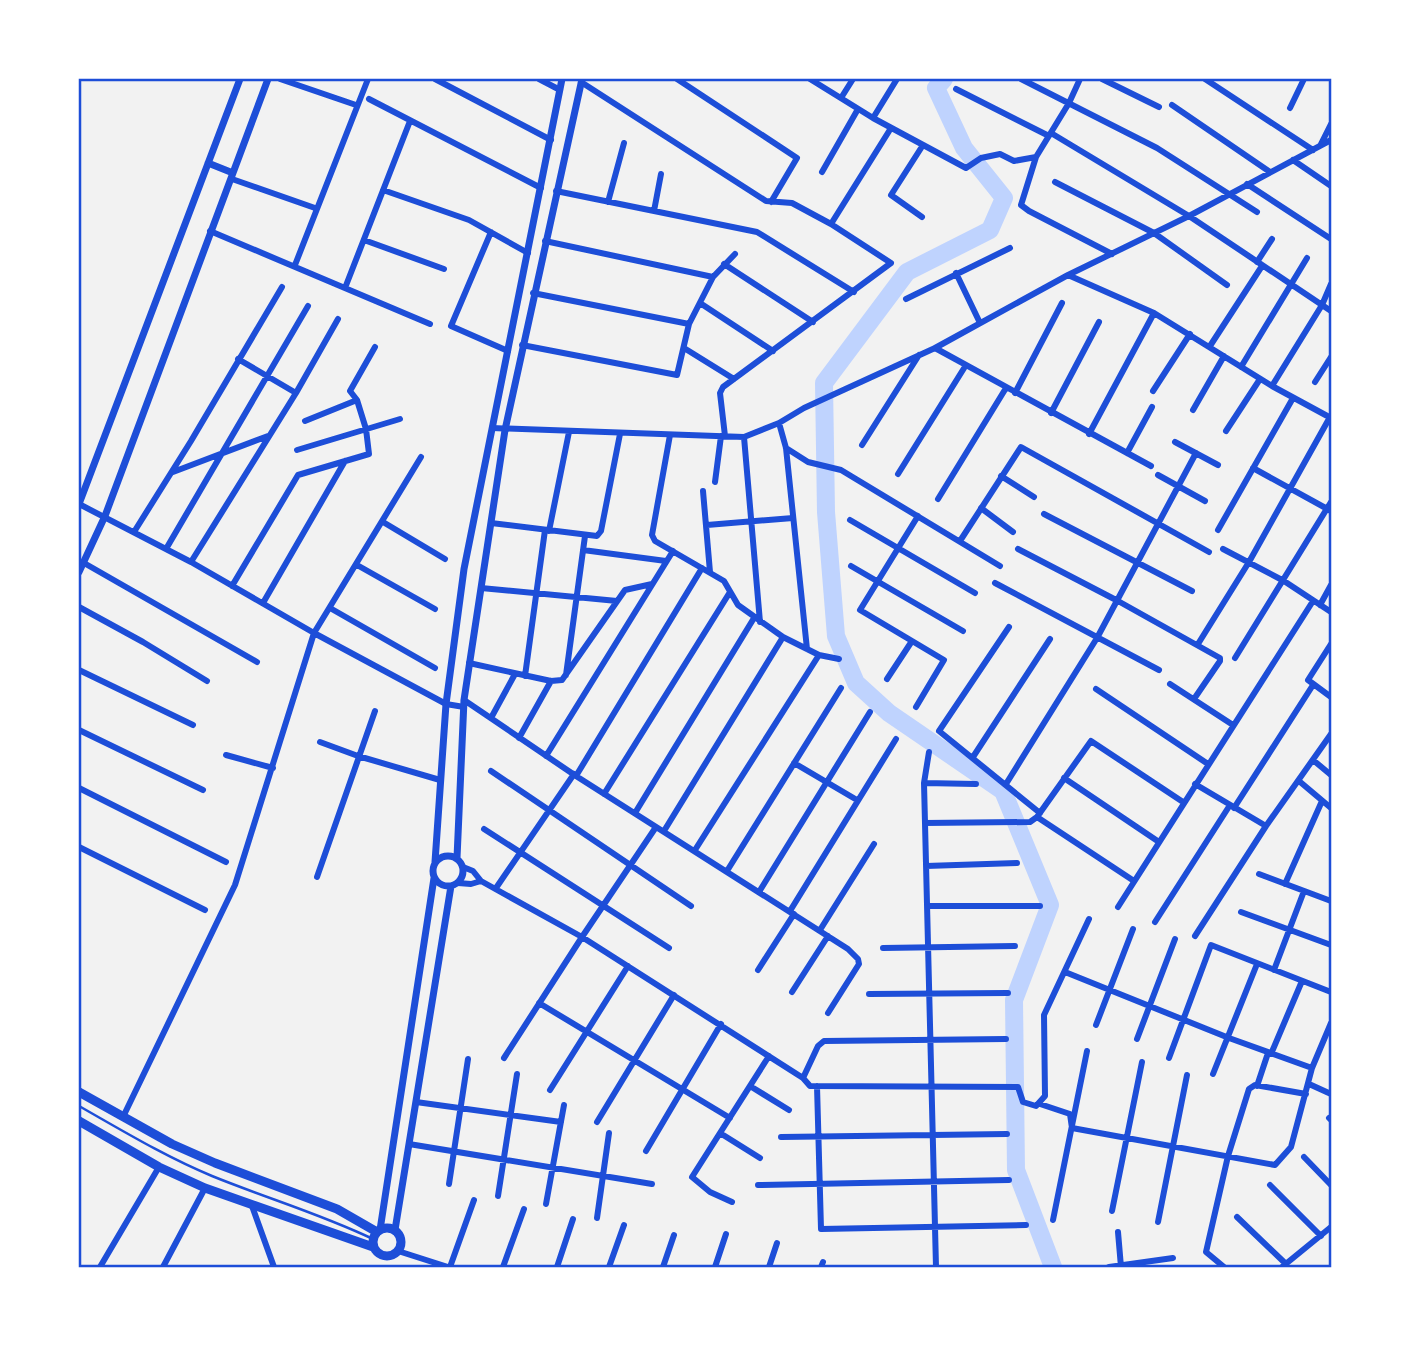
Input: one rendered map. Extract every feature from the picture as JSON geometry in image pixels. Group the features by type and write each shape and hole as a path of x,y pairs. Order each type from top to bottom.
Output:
{"main road":[{"path":"79,1092 172,1144 215,1164 337,1209 376,1237 381,1267"},
{"path":"79,1121 159,1167 205,1188 252,1206 376,1237"},
{"path":"376,1237 387,1228 395,1230 401,1240 396,1267"},
{"path":"381,1256 389,1257 397,1253"}],"street":[{"path":"240,79 79,504 191,562 314,633 446,704 464,704 491,718 604,794 848,949 859,962 828,1013"},
{"path":"79,572 105,516 268,79"},
{"path":"280,79 356,106"},
{"path":"295,265 315,208 368,79"},
{"path":"435,79 551,140"},
{"path":"539,79 560,90"},
{"path":"376,1237 434,878 432,870 435,862 446,704 464,569 562,79"},
{"path":"677,79 797,158 771,202"},
{"path":"810,79 873,118 966,167 981,158 1000,154 1014,161 1036,157"},
{"path":"841,98 853,79"},
{"path":"873,118 897,79"},
{"path":"1021,79 1157,148 1257,212"},
{"path":"1080,79 1069,103 1036,157 1021,205 1112,254"},
{"path":"1102,79 1159,107"},
{"path":"1205,79 1313,150"},
{"path":"1290,107 1304,79"},
{"path":"715,482 723,436 720,391 891,263 831,224 792,203 771,202 582,80 505,430 464,704 457,858 463,867 473,871 481,881 582,937 721,1024 803,1078 810,1086 1018,1087 1023,1102 1070,1114 1072,1128"},
{"path":"956,89 1050,134 1189,216 1331,311"},
{"path":"369,99 541,188"},
{"path":"1172,105 1270,172"},
{"path":"822,172 858,109"},
{"path":"345,288 410,121"},
{"path":"1321,146 1331,124"},
{"path":"831,224 891,128"},
{"path":"492,428 744,437 935,348 1068,275 1189,216 1331,140"},
{"path":"608,202 624,143"},
{"path":"922,217 891,195 923,145"},
{"path":"1293,160 1331,186"},
{"path":"208,163 232,176 315,208"},
{"path":"654,211 661,174"},
{"path":"1055,182 1154,233 1227,285"},
{"path":"1247,184 1331,239"},
{"path":"383,190 468,220 528,253"},
{"path":"556,191 757,232 854,292"},
{"path":"210,232 295,265 430,324"},
{"path":"491,232 451,326 508,351"},
{"path":"1210,346 1272,239"},
{"path":"364,240 444,269"},
{"path":"545,241 713,277"},
{"path":"906,299 1010,248"},
{"path":"522,345 676,375 689,324 713,277 735,254"},
{"path":"1241,367 1307,258"},
{"path":"724,264 813,322"},
{"path":"956,273 980,323"},
{"path":"1068,275 1154,313 1260,379 1331,417 1249,562 1198,644"},
{"path":"1272,386 1322,305 1331,284"},
{"path":"134,532 282,287"},
{"path":"533,293 689,324"},
{"path":"701,303 773,351"},
{"path":"1015,393 1062,303"},
{"path":"166,549 308,306"},
{"path":"1090,434 1154,313"},
{"path":"191,562 296,393 338,319"},
{"path":"1051,413 1099,322"},
{"path":"1153,391 1190,334"},
{"path":"232,586 298,475 369,454 366,429 357,400 349,391 375,347"},
{"path":"684,348 734,379"},
{"path":"935,348 1151,466"},
{"path":"862,445 919,355"},
{"path":"1193,410 1224,356"},
{"path":"1315,382 1331,357"},
{"path":"238,359 296,393"},
{"path":"898,474 966,365"},
{"path":"1226,431 1260,379"},
{"path":"938,499 1006,388"},
{"path":"1218,530 1293,398"},
{"path":"306,421 357,400"},
{"path":"1127,453 1152,407"},
{"path":"297,450 400,419"},
{"path":"779,423 786,448 807,649"},
{"path":"524,676 547,531 569,432"},
{"path":"491,523 597,536 601,531 620,434"},
{"path":"670,435 652,535 655,541 724,581 738,605 783,637 819,655 839,659"},
{"path":"172,472 269,436"},
{"path":"635,813 757,620 744,437"},
{"path":"1175,442 1218,465"},
{"path":"786,448 820,466 841,470 1000,566"},
{"path":"960,541 1022,448 1209,552"},
{"path":"1006,784 1097,638 1196,453"},
{"path":"123,1117 235,885 314,633 421,457"},
{"path":"263,603 345,461"},
{"path":"1235,658 1330,508 1253,468"},
{"path":"1158,475 1205,501"},
{"path":"1001,476 1034,497"},
{"path":"703,491 710,572"},
{"path":"981,508 1013,532"},
{"path":"1044,513 1192,591"},
{"path":"916,706 944,661 860,611 918,516"},
{"path":"706,525 793,518"},
{"path":"850,520 975,593"},
{"path":"383,522 445,559"},
{"path":"566,677 585,536"},
{"path":"1018,549 1198,644 1221,660 1194,699"},
{"path":"1223,549 1284,581 1331,612"},
{"path":"583,550 666,561"},
{"path":"546,756 673,551"},
{"path":"84,563 257,662"},
{"path":"357,565 435,609"},
{"path":"851,566 963,631"},
{"path":"496,888 575,775 702,568"},
{"path":"995,583 1159,670"},
{"path":"469,663 559,681 566,677 626,589 652,584"},
{"path":"1320,605 1331,585"},
{"path":"481,588 617,601"},
{"path":"604,794 730,592"},
{"path":"1118,907 1313,601"},
{"path":"79,607 207,681"},
{"path":"330,608 435,668"},
{"path":"1009,627 940,730 941,734 1006,784 1038,815 1134,880"},
{"path":"664,831 783,637"},
{"path":"973,757 1050,639"},
{"path":"887,679 912,641"},
{"path":"1331,645 1329,653 1308,679 1331,697"},
{"path":"695,850 819,655"},
{"path":"79,670 193,725"},
{"path":"491,718 515,674"},
{"path":"519,738 551,681"},
{"path":"1170,684 1233,725"},
{"path":"1155,922 1313,685"},
{"path":"727,871 841,688"},
{"path":"1096,689 1208,764"},
{"path":"317,877 374,711"},
{"path":"759,892 870,712"},
{"path":"79,730 203,790"},
{"path":"1195,936 1266,826 1331,734"},
{"path":"758,970 857,800 896,739"},
{"path":"925,823 1026,823 1038,815 1091,741 1183,802"},
{"path":"320,742 440,780"},
{"path":"929,752 924,783 936,1267"},
{"path":"226,755 273,768"},
{"path":"1313,761 1331,775"},
{"path":"794,763 857,800"},
{"path":"491,771 691,906"},
{"path":"1064,778 1159,842"},
{"path":"1299,780 1331,808"},
{"path":"924,783 976,783"},
{"path":"1195,784 1266,826"},
{"path":"79,788 226,862"},
{"path":"1286,884 1322,801"},
{"path":"504,1058 656,827"},
{"path":"484,829 669,948"},
{"path":"820,930 874,844"},
{"path":"79,847 205,910"},
{"path":"435,862 443,856 457,858"},
{"path":"926,866 1017,863"},
{"path":"395,1230 454,884 462,876 463,867"},
{"path":"1259,874 1329,901 1331,890"},
{"path":"434,878 443,886 481,881"},
{"path":"1274,970 1304,891"},
{"path":"927,906 1040,906"},
{"path":"1241,912 1331,945"},
{"path":"1038,1105 1045,1096 1044,1014 1089,919"},
{"path":"1096,1025 1133,929"},
{"path":"792,992 828,936"},
{"path":"1137,1039 1175,939"},
{"path":"1169,1058 1211,945 1331,992"},
{"path":"883,948 1015,946"},
{"path":"1213,1074 1257,964"},
{"path":"550,1090 628,966"},
{"path":"1065,972 1182,1020 1312,1068"},
{"path":"1257,1086 1302,981"},
{"path":"869,994 1008,993"},
{"path":"597,1122 674,995"},
{"path":"539,1003 730,1118"},
{"path":"1072,1128 1275,1165 1291,1147 1312,1068 1331,1023"},
{"path":"646,1151 721,1024"},
{"path":"803,1078 818,1046 824,1041 1006,1039"},
{"path":"1053,1220 1087,1051"},
{"path":"732,1202 710,1192 692,1177 769,1056"},
{"path":"449,1184 468,1059"},
{"path":"1112,1211 1142,1062"},
{"path":"498,1196 517,1074"},
{"path":"1158,1222 1187,1075"},
{"path":"1309,1084 1331,1094"},
{"path":"750,1086 789,1110"},
{"path":"817,1086 819,1227 823,1230 1026,1225"},
{"path":"1224,1267 1206,1251 1228,1156 1249,1089 1257,1086 1306,1094"},
{"path":"416,1102 561,1122"},
{"path":"546,1204 564,1105"},
{"path":"597,1218 609,1133"},
{"path":"720,1133 760,1158"},
{"path":"780,1137 1007,1135"},
{"path":"409,1144 652,1184"},
{"path":"1304,1157 1331,1185"},
{"path":"100,1267 159,1167"},
{"path":"758,1185 1009,1180"},
{"path":"1270,1185 1321,1236"},
{"path":"163,1267 205,1188"},
{"path":"397,1253 449,1267 474,1199"},
{"path":"252,1206 274,1267"},
{"path":"503,1267 524,1209"},
{"path":"1237,1217 1285,1264 1295,1267"},
{"path":"557,1267 573,1219"},
{"path":"609,1267 624,1225"},
{"path":"1285,1264 1331,1227"},
{"path":"1118,1232 1121,1266"},
{"path":"715,1267 726,1234"},
{"path":"663,1267 674,1235"},
{"path":"769,1267 777,1243"},
{"path":"1109,1267 1173,1258"}],"lane":[{"path":"79,1106 166,1155 234,1184 376,1237"}],"waterway":[{"path":"944,79 936,88 964,148 1004,198 990,230 907,272 824,383 826,512 836,636 856,683 889,713 1003,791 1050,905 1014,1000 1016,1170 1053,1267"}]}
